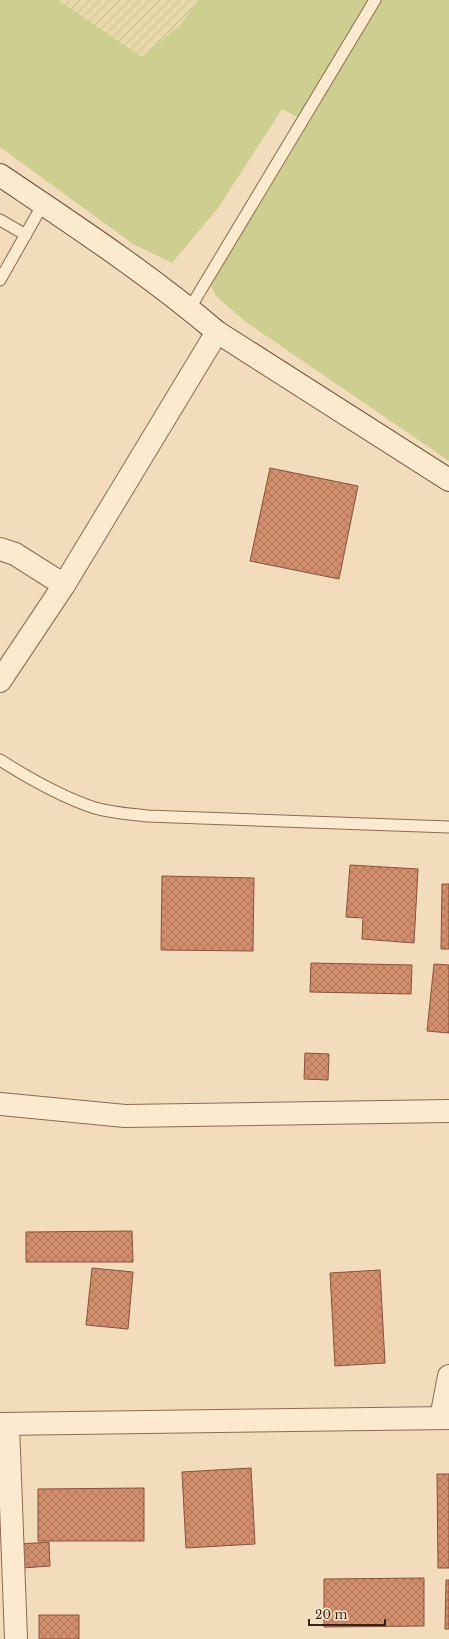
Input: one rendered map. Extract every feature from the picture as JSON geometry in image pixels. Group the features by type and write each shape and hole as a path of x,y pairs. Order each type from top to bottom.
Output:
{"street":[{"path":"0,175 190,308 217,332 449,480"},
{"path":"0,681 64,585 217,332"},
{"path":"0,549 15,554 64,585"},
{"path":"0,1104 125,1116 449,1112"},
{"path":"16,1639 4,1425 445,1418 449,1376"}],"lane":[{"path":"190,308 375,0"},
{"path":"0,280 43,204"},
{"path":"0,220 26,235"},
{"path":"0,760 27,778 63,796 96,808 121,813 154,816 449,827"}],"shaded area":[{"path":"58,0 198,0 181,24 142,57"}],"green space":[{"path":"0,0 58,0 142,57 181,24 198,0 449,0 449,461 246,322 216,296 211,286 211,266 306,121 282,109 218,208 172,263 133,244 0,147"}],"building":[{"path":"270,468 358,486 339,579 250,561"},
{"path":"350,865 418,869 414,943 362,939 363,918 346,917"},
{"path":"162,876 254,878 253,951 161,950"},
{"path":"442,884 449,884 449,949 441,949"},
{"path":"311,963 412,965 411,994 310,992"},
{"path":"434,964 449,965 449,1033 427,1031"},
{"path":"305,1053 329,1054 328,1080 304,1079"},
{"path":"132,1231 133,1262 26,1262 26,1232"},
{"path":"92,1268 133,1272 128,1329 86,1325"},
{"path":"380,1270 385,1363 335,1366 330,1273"},
{"path":"251,1468 255,1544 186,1548 182,1472"},
{"path":"437,1474 449,1474 449,1568 438,1568"},
{"path":"144,1488 144,1541 38,1541 38,1489"},
{"path":"49,1542 50,1566 22,1568 21,1544"},
{"path":"424,1578 424,1626 324,1627 324,1579"},
{"path":"446,1580 449,1580 449,1629 445,1629"},
{"path":"39,1615 79,1615 79,1639 39,1639"}]}
